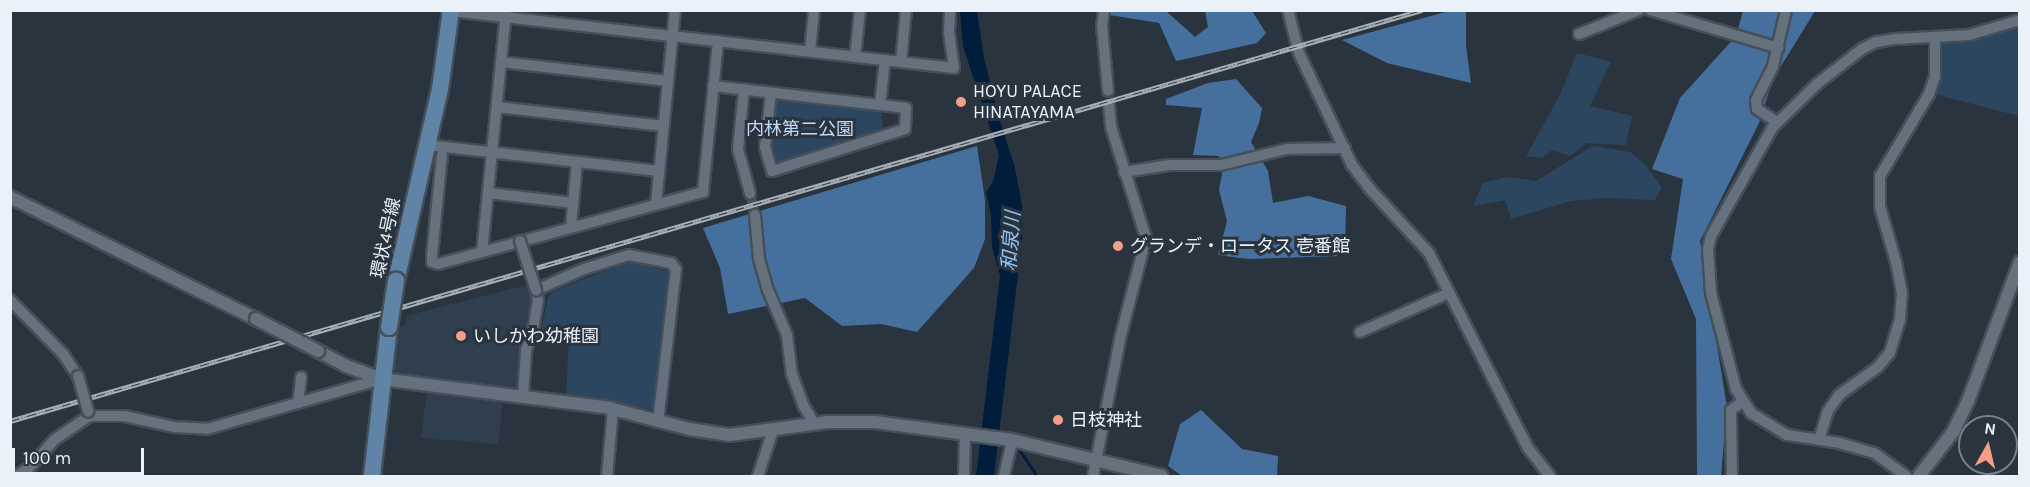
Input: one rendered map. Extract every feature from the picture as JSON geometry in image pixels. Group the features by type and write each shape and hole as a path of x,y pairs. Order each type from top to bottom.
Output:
{"main road":[{"name":"環状4号線","path":"372,477 381,378 396,281 440,89 451,11"}],"street":[{"path":"656,204 675,10"},
{"path":"810,51 814,10"},
{"path":"855,57 860,10"},
{"path":"901,62 906,10"},
{"path":"451,11 506,14 673,36 954,68 949,32 950,10"},
{"path":"1104,10 1102,26 1108,90"},
{"path":"1288,10 1299,53 1352,165 1371,190 1430,253 1528,447 1550,477"},
{"path":"1579,34 1639,10"},
{"path":"1650,10 1779,48"},
{"path":"1777,122 1757,109 1756,100 1779,48 1786,10"},
{"path":"482,252 506,14"},
{"path":"1906,477 1874,453 1787,435 1768,426 1751,413 1743,401 1730,366 1711,293 1708,249 1711,236 1720,216 1777,122 1817,84 1862,49 1876,42 1896,39 1969,34 2019,20"},
{"path":"1819,440 1828,411 1839,395 1878,367 1890,352 1895,337 1902,293 1896,262 1880,207 1880,176 1929,94 1935,76 1935,37"},
{"path":"442,155 432,262 438,264 703,192 718,41"},
{"path":"880,105 885,60"},
{"path":"501,63 668,81"},
{"path":"713,86 906,108 906,133 772,171 765,147 771,93"},
{"path":"744,89 738,149 750,193"},
{"path":"1093,477 1121,335 1146,238 1141,215 1124,172 1111,128 1109,106"},
{"path":"497,107 664,126"},
{"path":"427,145 659,171"},
{"path":"1124,172 1170,165 1221,165 1287,149 1345,148"},
{"path":"571,227 576,162"},
{"path":"488,194 573,203"},
{"path":"10,197 346,366 381,378 613,409 658,422 729,435 815,424 875,422 1012,440 1162,477"},
{"path":"754,215 759,259 787,335 792,374 804,405 815,424"},
{"path":"520,241 538,301 533,331 526,350 523,397"},
{"path":"536,291 584,268 629,255 671,263 676,269 658,422"},
{"path":"1919,477 1953,432 1968,401 2015,285 2019,262"},
{"path":"1360,332 1449,294"},
{"path":"10,300 63,354 78,376 88,414"},
{"path":"298,403 301,377"},
{"path":"17,477 30,467 54,440 88,414 124,416 174,427 207,429 381,378"},
{"path":"1732,477 1731,410 1743,401"},
{"path":"607,477 613,409"},
{"path":"758,477 773,430"},
{"path":"964,477 965,434"},
{"path":"1004,477 1012,440"}],"shaded area":[{"path":"1453,10 1466,11 1466,46 1471,83 1387,63 1342,40"},
{"path":"1111,11 1166,11 1195,37 1208,27 1205,11 1252,11 1266,33 1257,43 1176,61 1159,23 1110,15"},
{"path":"1743,11 1815,11 1773,79 1759,123 1700,241 1727,407 1721,476 1697,476 1696,319 1671,259 1683,179 1652,169 1680,98 1736,36"},
{"path":"1236,79 1262,108 1251,142 1268,171 1273,203 1308,196 1346,206 1345,249 1338,256 1248,259 1218,255 1227,221 1219,190 1222,174 1219,156 1193,155 1202,108 1166,105 1166,99 1208,83"},
{"path":"977,146 985,200 985,239 974,268 917,332 881,324 842,326 805,298 728,314 720,268 703,228"},
{"name":"いしかわ幼稚園","path":"527,285 533,302 521,344 518,390 397,375 394,367 400,327 405,326 406,316"},
{"name":"いしかわ幼稚園","path":"427,391 503,400 498,444 421,438"},
{"path":"1201,410 1242,449 1278,456 1277,476 1182,476 1168,466 1180,424"}],"green space":[{"path":"2019,23 2019,116 1934,94 1938,39"},
{"path":"1577,53 1611,62 1590,106 1632,116 1626,145 1587,143 1570,156 1552,150 1542,158 1526,156 1560,95"},
{"name":"内林第二公園","path":"777,98 881,109 883,132 776,165 771,148"},
{"path":"1593,146 1630,152 1644,163 1662,187 1655,200 1605,198 1571,201 1511,219 1505,200 1473,206 1483,183 1507,177 1536,181"},
{"path":"631,261 672,273 655,410 566,395 569,338 541,331 548,297 554,291"}],"water":[{"name":"和泉川","path":"960,11 977,11 984,58 1015,168 1022,205 1022,241 994,476 976,476 1000,276 992,247 991,216 986,192 993,182 999,155 963,46"}],"waterway":[{"path":"1018,448 1037,476"}],"tunnel":[{"path":"750,193 755,215"}],"railway":[{"path":"10,421 1422,10"}],"place":[{"name":"HOYU PALACE HINATAYAMA","path":"961,102"},
{"name":"グランデ・ロータス 壱番館","path":"1118,246"},
{"name":"いしかわ幼稚園","path":"461,336"},
{"name":"日枝神社","path":"1058,420"}]}
